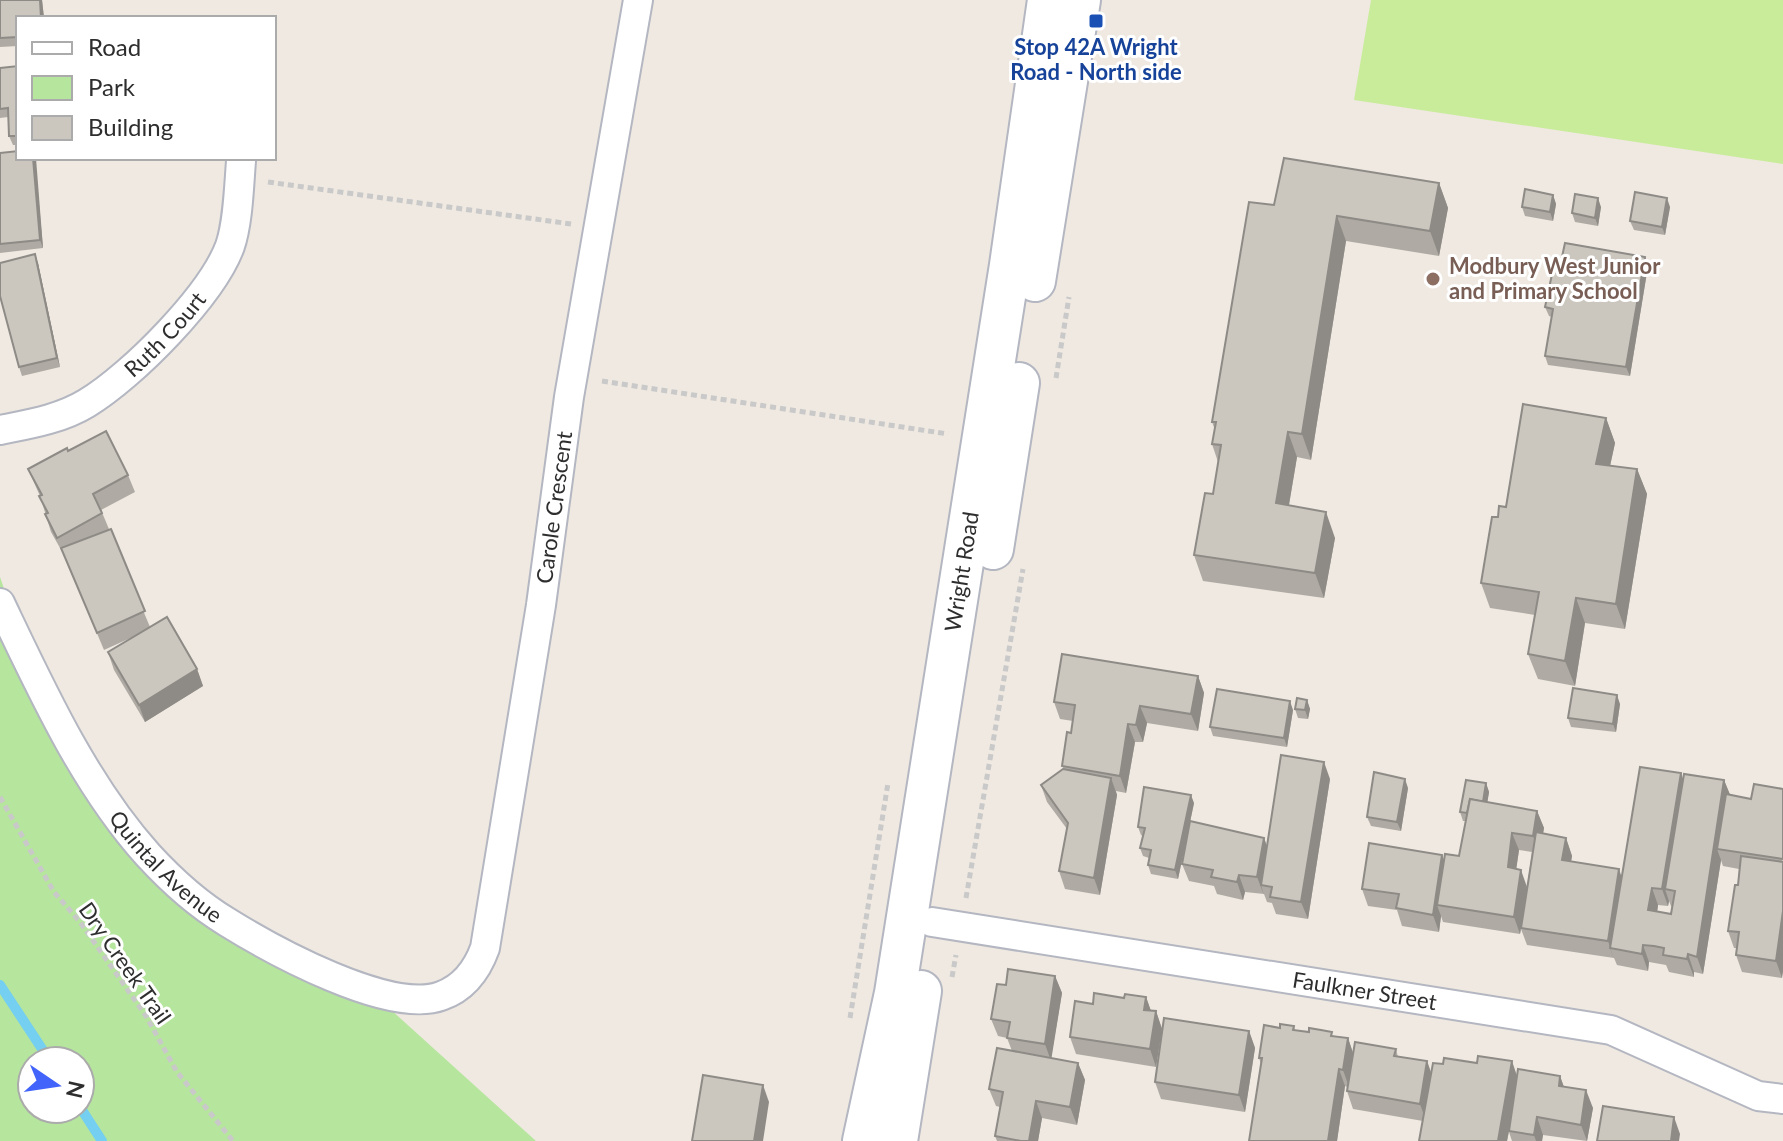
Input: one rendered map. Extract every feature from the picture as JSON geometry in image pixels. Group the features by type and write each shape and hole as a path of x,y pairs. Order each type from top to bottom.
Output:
{"main road":[{"name":"Wright Road","path":"863,1141 895,993 1048,0"},
{"name":"Wright Road","path":"897,1141 1080,0"}],"street":[{"name":"Carole Crescent","path":"440,997 467,980 480,963 485,948 541,605 573,377 638,0"},
{"name":"Ruth Court","path":"0,430 47,420 87,404 122,377 159,341 212,280 222,263 231,243 240,170"},
{"name":"Quintal Avenue","path":"0,603 42,692 105,800 148,856 189,893 225,921 355,986 386,996 440,997"},
{"name":"Faulkner Street","path":"932,922 1611,1030 1758,1096 1783,1099"}],"path":[{"path":"240,170 599,228"},
{"path":"573,377 982,439"},
{"name":"Dry Creek Trail","path":"0,797 54,892 80,922 146,1016 177,1072 233,1141"}],"green space":[{"path":"1371,0 1783,0 1783,164 1354,100"},
{"path":"0,577 34,676 162,868 369,990 536,1141 0,1141"}],"building":[{"path":"0,0 40,0 41,16 16,16 16,37 0,38"},
{"path":"16,66 16,136 9,136 8,108 0,109 0,68"},
{"path":"16,151 16,160 33,160 40,240 0,244 0,153"},
{"path":"1284,158 1439,183 1430,231 1337,216 1302,434 1288,432 1276,503 1326,512 1315,573 1194,555 1205,493 1213,494 1221,445 1212,444 1216,422 1212,422 1249,202 1274,205"},
{"path":"1525,189 1553,195 1550,212 1522,207"},
{"path":"1635,192 1667,198 1662,227 1630,221"},
{"path":"1575,194 1598,198 1595,218 1572,213"},
{"path":"1565,243 1645,257 1626,367 1545,356 1553,309 1545,307 1554,265 1560,266"},
{"path":"35,254 57,358 19,367 0,296 0,263"},
{"path":"1523,404 1606,418 1596,464 1637,469 1616,604 1576,598 1565,661 1528,654 1539,592 1481,583 1492,517 1498,517 1499,506 1506,507"},
{"path":"106,431 128,475 93,494 102,513 57,538 45,514 48,513 39,496 42,495 28,469"},
{"path":"111,529 145,611 97,633 61,548"},
{"path":"167,617 197,669 139,705 108,652"},
{"path":"1062,654 1198,676 1191,714 1140,706 1136,725 1128,724 1120,776 1062,766 1075,705 1054,702"},
{"path":"1573,688 1617,695 1613,724 1568,718"},
{"path":"1217,689 1290,701 1284,738 1210,727"},
{"path":"1297,698 1307,700 1305,710 1295,709"},
{"path":"1281,755 1324,762 1301,902 1270,897 1272,887 1261,885"},
{"path":"1640,767 1681,773 1662,889 1652,888 1648,910 1671,914 1675,891 1665,889 1684,774 1724,780 1697,957 1688,954 1687,959 1663,955 1664,948 1654,946 1643,945 1642,954 1610,948"},
{"path":"1063,769 1111,778 1094,878 1059,871 1068,823 1041,785"},
{"path":"1374,772 1405,779 1397,822 1367,817"},
{"path":"1466,780 1486,783 1483,802 1470,799 1467,813 1460,812"},
{"path":"1754,784 1783,789 1783,859 1717,849 1726,794 1751,799"},
{"path":"1144,787 1191,795 1175,870 1148,865 1151,850 1140,848 1145,828 1138,827"},
{"path":"1470,799 1537,811 1533,836 1512,833 1508,867 1521,870 1514,917 1437,905 1445,854 1459,856"},
{"path":"1190,821 1264,838 1257,877 1239,875 1237,882 1211,877 1213,870 1182,864"},
{"path":"1536,832 1566,838 1562,860 1619,869 1608,941 1521,928"},
{"path":"1369,843 1442,855 1433,915 1396,908 1399,894 1362,889"},
{"path":"1741,856 1783,862 1783,911 1776,961 1736,955 1739,932 1728,931"},
{"path":"1008,969 1055,976 1045,1044 1007,1038 1010,1022 991,1019 997,984 1006,985"},
{"path":"1094,993 1124,998 1125,994 1146,997 1144,1010 1156,1011 1150,1049 1070,1037 1075,1001 1093,1004"},
{"path":"1164,1018 1249,1031 1239,1095 1155,1082"},
{"path":"1280,1024 1294,1026 1293,1030 1309,1032 1309,1028 1348,1038 1343,1070 1339,1069 1328,1141 1249,1141 1264,1025 1280,1028"},
{"path":"1355,1042 1396,1049 1394,1056 1427,1061 1420,1104 1347,1091"},
{"path":"997,1048 1078,1063 1070,1107 1036,1101 1029,1141 995,1136 1003,1092 989,1089"},
{"path":"1478,1056 1512,1061 1498,1141 1419,1141 1433,1063 1443,1064 1444,1058 1477,1063"},
{"path":"1518,1069 1560,1076 1559,1086 1586,1090 1581,1125 1537,1117 1534,1135 1509,1131"},
{"path":"703,1075 763,1085 754,1141 692,1141"},
{"path":"1603,1106 1674,1117 1671,1141 1597,1141"}],"waterway":[{"path":"0,985 39,1045"},
{"path":"92,1125 102,1141"}],"place":[{"name":"Stop 42A Wright Road - North side","path":"1096,21"},
{"name":"Modbury West Junior and Primary School","path":"1433,279"}]}
